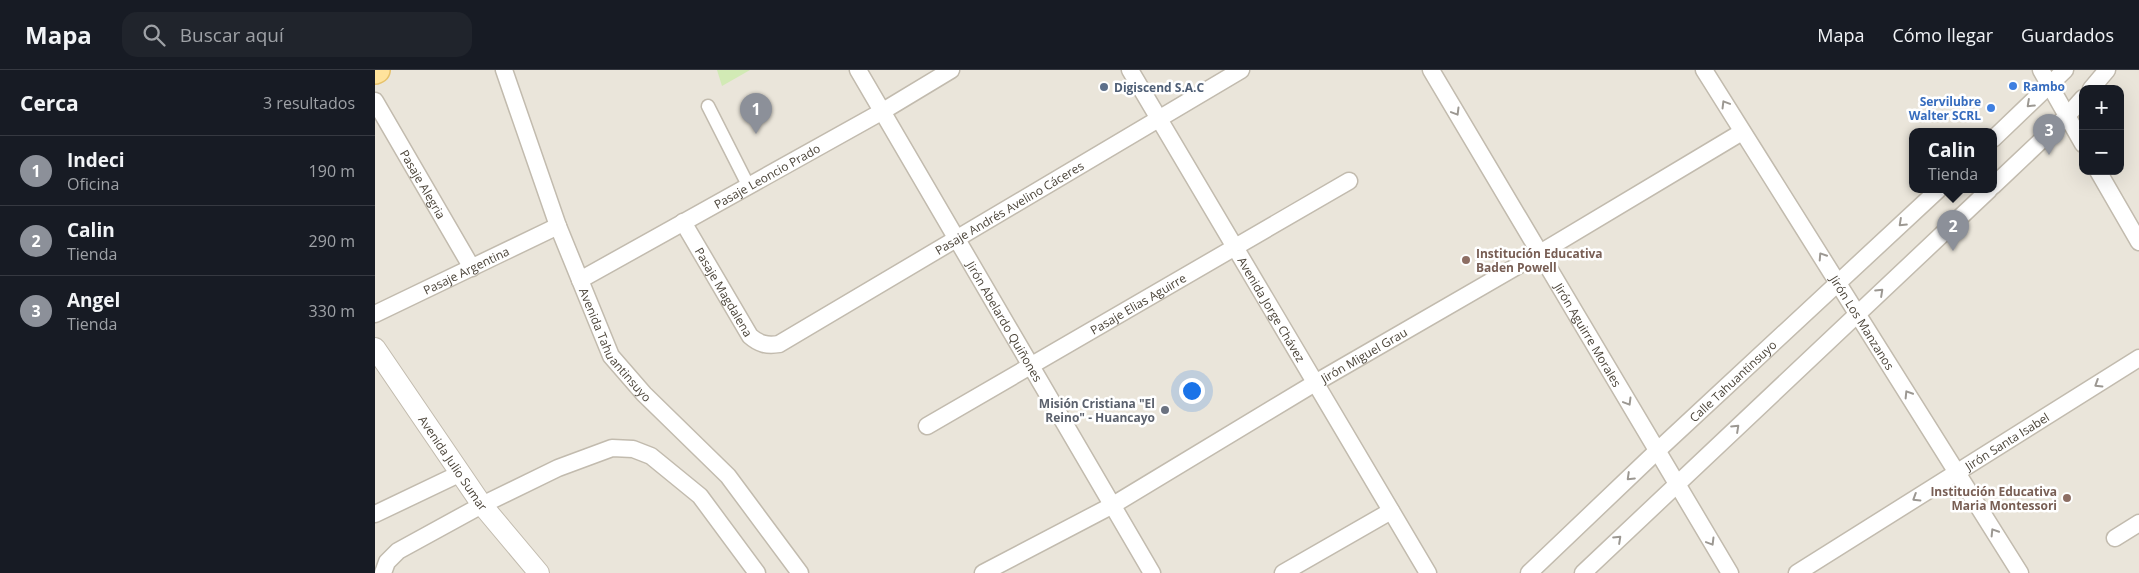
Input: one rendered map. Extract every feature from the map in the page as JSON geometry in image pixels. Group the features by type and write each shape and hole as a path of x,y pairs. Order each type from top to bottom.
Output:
{"street":[{"name":"Avenida Tahuantinsuyo","path":"504,70 558,226 611,356 644,394 728,476 801,573"},
{"name":"Jirón Abelardo Quiñones","path":"857,70 883,111 1029,366 1152,573"},
{"name":"Pasaje Leoncio Prado","path":"580,280 883,111 951,70"},
{"name":"Avenida Jorge Chávez","path":"1130,70 1428,573"},
{"name":"Pasaje Andrés Avelino Cáceres","path":"779,344 1241,70"},
{"name":"Jirón Aguirre Morales","path":"1431,70 1730,573"},
{"name":"Jirón Los Manzanos","path":"1704,70 2020,573"},
{"path":"2041,70 2079,137"},
{"path":"1997,135 2065,70"},
{"path":"2094,85 2107,70"},
{"name":"Pasaje Alegria","path":"375,101 472,268"},
{"path":"1997,182 2079,102"},
{"path":"708,106 749,186"},
{"name":"Jirón Miguel Grau","path":"983,573 1113,505 1315,383 1540,253 1742,132"},
{"path":"2100,175 2139,242"},
{"name":"Pasaje Elias Aguirre","path":"927,426 1349,181"},
{"name":"Calle Tahuantinsuyo","path":"1529,573 1657,451 1935,193"},
{"path":"1583,573 1986,193"},
{"name":"Pasaje Magdalena","path":"683,222 750,336 768,346 779,344"},
{"name":"Pasaje Argentina","path":"375,314 558,226"},
{"name":"Avenida Julio Sumar","path":"375,348 482,505 539,573"},
{"name":"Jirón Santa Isabel","path":"1797,573 2139,358"},
{"path":"383,573 387,562 398,551 482,505 559,468 612,448 633,449 651,456 700,496 757,573"},
{"path":"375,514 461,474"},
{"path":"1283,573 1391,511"},
{"path":"2115,538 2139,523"}],"shaded area":[{"path":"375,70 2139,70 2139,573 375,573"}],"green space":[{"path":"717,70 750,70 722,86"}],"place":[{"name":"Rambo","path":"2013,86"},
{"name":"Digiscend S.A.C","path":"1104,87"},
{"name":"Servilubre Walter SCRL","path":"1991,108"},
{"name":"Indeci","path":"756,134"},
{"name":"Angel","path":"2049,155"},
{"name":"Calin","path":"1953,251"},
{"name":"Institución Educativa Baden Powell","path":"1466,260"},
{"name":"Misión Cristiana \"El Reino\" - Huancayo","path":"1165,410"},
{"name":"Institución Educativa Maria Montessori","path":"2067,498"}]}
